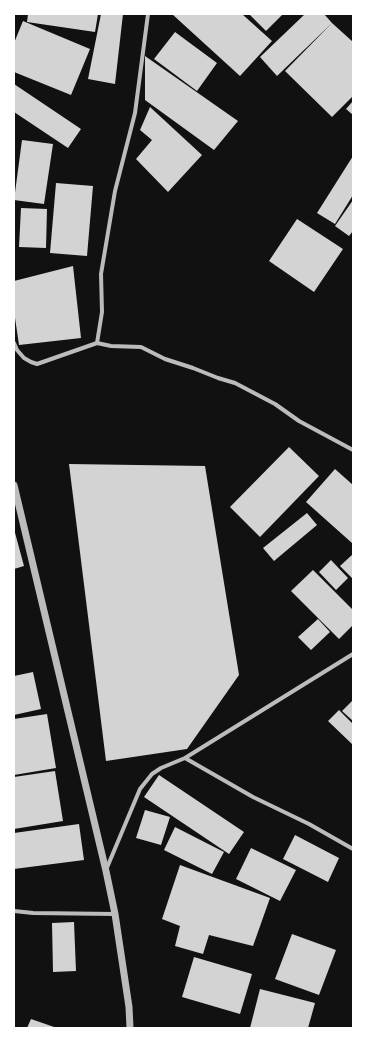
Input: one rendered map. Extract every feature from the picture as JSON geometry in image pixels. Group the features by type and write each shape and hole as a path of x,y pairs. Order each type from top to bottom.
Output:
{"street":[{"path":"96,343 102,312 101,274 115,191 135,113 148,14"},
{"path":"14,343 17,350 24,358 37,364 96,343 111,346 141,347 165,359 235,383 275,404 299,421 353,450"},
{"path":"14,485 106,871 115,914 129,1007 130,1028"},
{"path":"106,871 140,789 152,774 161,768 185,758 353,654"},
{"path":"185,758 228,784 309,824 353,849"},
{"path":"14,911 33,913 115,914"}],"building":[{"path":"28,14 98,14 95,32 27,22"},
{"path":"101,14 123,14 115,84 88,79"},
{"path":"172,14 242,14 272,41 240,76"},
{"path":"249,14 283,14 266,31"},
{"path":"305,14 324,14 332,23 277,76 260,57"},
{"path":"23,21 90,49 71,95 14,72 14,43"},
{"path":"332,23 353,42 353,96 332,117 285,71"},
{"path":"175,32 217,63 197,91 154,59"},
{"path":"145,56 238,121 214,150 145,100"},
{"path":"14,84 81,129 68,148 14,112"},
{"path":"353,101 353,115 346,109"},
{"path":"150,107 202,155 168,192 136,159 152,140 140,130"},
{"path":"22,140 53,144 44,204 14,200"},
{"path":"353,156 353,195 335,224 317,213"},
{"path":"56,183 93,186 87,256 50,253"},
{"path":"353,200 353,231 349,236 335,226"},
{"path":"21,208 47,209 46,248 19,247"},
{"path":"297,219 343,249 314,292 269,261"},
{"path":"73,266 81,338 19,345 14,311 14,281"},
{"path":"289,447 319,476 260,537 230,507"},
{"path":"69,464 205,466 239,675 187,749 106,761"},
{"path":"335,469 353,485 352,543 306,502"},
{"path":"307,513 317,525 274,561 263,548"},
{"path":"14,529 24,566 14,569"},
{"path":"353,554 353,579 340,566"},
{"path":"331,560 348,578 336,590 319,572"},
{"path":"313,570 353,610 353,625 339,639 291,591"},
{"path":"318,619 330,632 311,650 298,637"},
{"path":"33,672 41,709 14,715 14,676"},
{"path":"353,700 353,721 342,711"},
{"path":"339,710 353,724 353,745 328,721"},
{"path":"47,714 56,768 14,775 14,719"},
{"path":"55,771 63,821 14,829 14,777"},
{"path":"159,775 244,832 229,854 144,797"},
{"path":"145,810 170,817 161,845 136,838"},
{"path":"79,824 84,860 14,869 14,833"},
{"path":"175,827 224,852 212,874 164,850"},
{"path":"295,835 339,858 328,882 283,859"},
{"path":"251,848 296,870 280,901 236,879"},
{"path":"180,865 270,898 253,946 209,935 203,954 175,946 180,926 162,919"},
{"path":"74,922 76,971 53,972 52,923"},
{"path":"292,934 336,950 319,995 275,979"},
{"path":"194,957 252,974 240,1014 182,997"},
{"path":"260,989 315,1003 308,1028 250,1028"},
{"path":"31,1019 57,1028 27,1028"}]}
